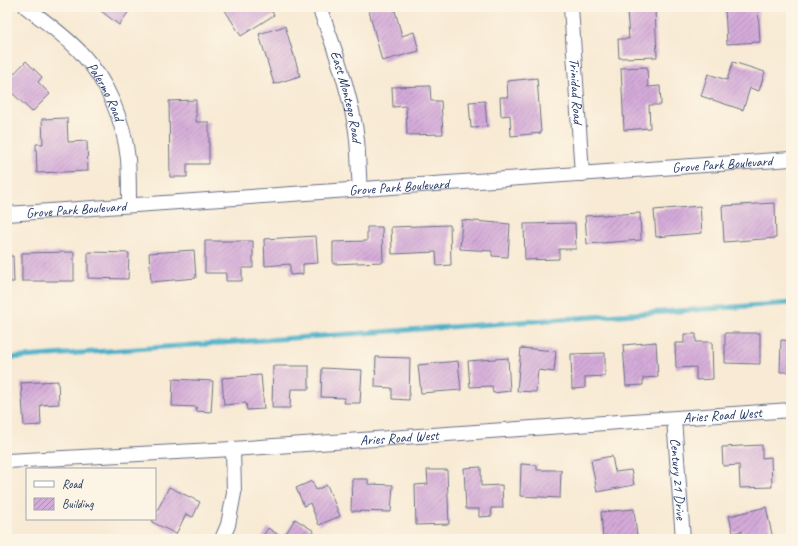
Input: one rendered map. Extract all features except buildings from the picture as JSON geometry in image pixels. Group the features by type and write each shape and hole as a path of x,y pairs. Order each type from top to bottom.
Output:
{"street":[{"name":"Palermo Road","path":"26,7 82,53 95,69 112,99 121,124 128,157 129,205"},
{"name":"East Montego Road","path":"319,7 342,70 351,106 355,127 360,190"},
{"name":"Trinidad Road","path":"571,7 582,174"},
{"name":"Grove Park Boulevard","path":"7,214 360,190 791,158"},
{"name":"Aries Road West","path":"7,461 233,449 791,410"},
{"name":"Century 21 Drive","path":"674,419 683,539"},
{"path":"222,539 228,525 234,493 233,449"}],"waterway":[{"path":"7,358 791,303"}]}
